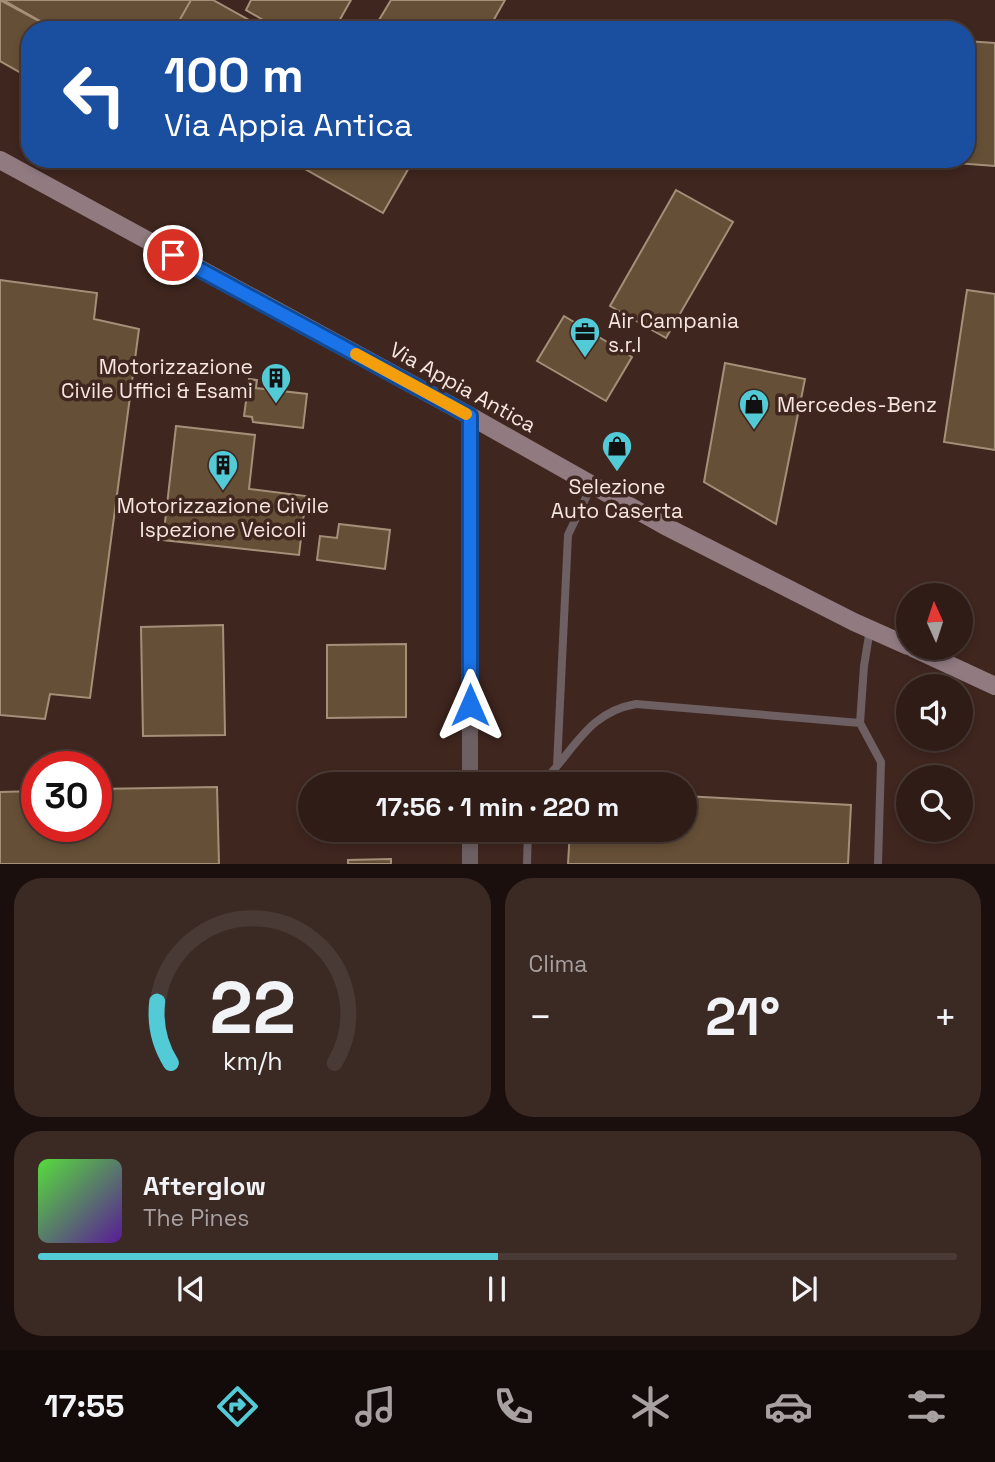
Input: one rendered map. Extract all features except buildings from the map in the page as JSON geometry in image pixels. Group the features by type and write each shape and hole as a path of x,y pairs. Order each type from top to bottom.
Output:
{"street":[{"name":"Via Appia Antica","path":"0,160 745,568 896,641"},
{"path":"470,416 470,772"},
{"name":"Via Appia Antica","path":"939,660 995,685"},
{"path":"470,842 470,863"}],"lane":[{"path":"557,766 568,535 592,485"},
{"path":"870,629 860,723 881,762 878,863"},
{"path":"552,772 594,721 618,707 636,704 860,723"},
{"path":"527,863 528,842"}],"slow traffic":[{"path":"356,354 466,414"}],"place":[{"name":"Air Campania s.r.l","path":"585,359"},
{"name":"Motorizzazione Civile Uffici & Esami","path":"276,405"},
{"name":"Mercedes-Benz","path":"754,431"},
{"name":"Selezione Auto Caserta","path":"617,473"},
{"name":"Motorizzazione Civile Ispezione Veicoli","path":"223,492"}],"route":[{"path":"173,255 470,416 470,705"}]}
